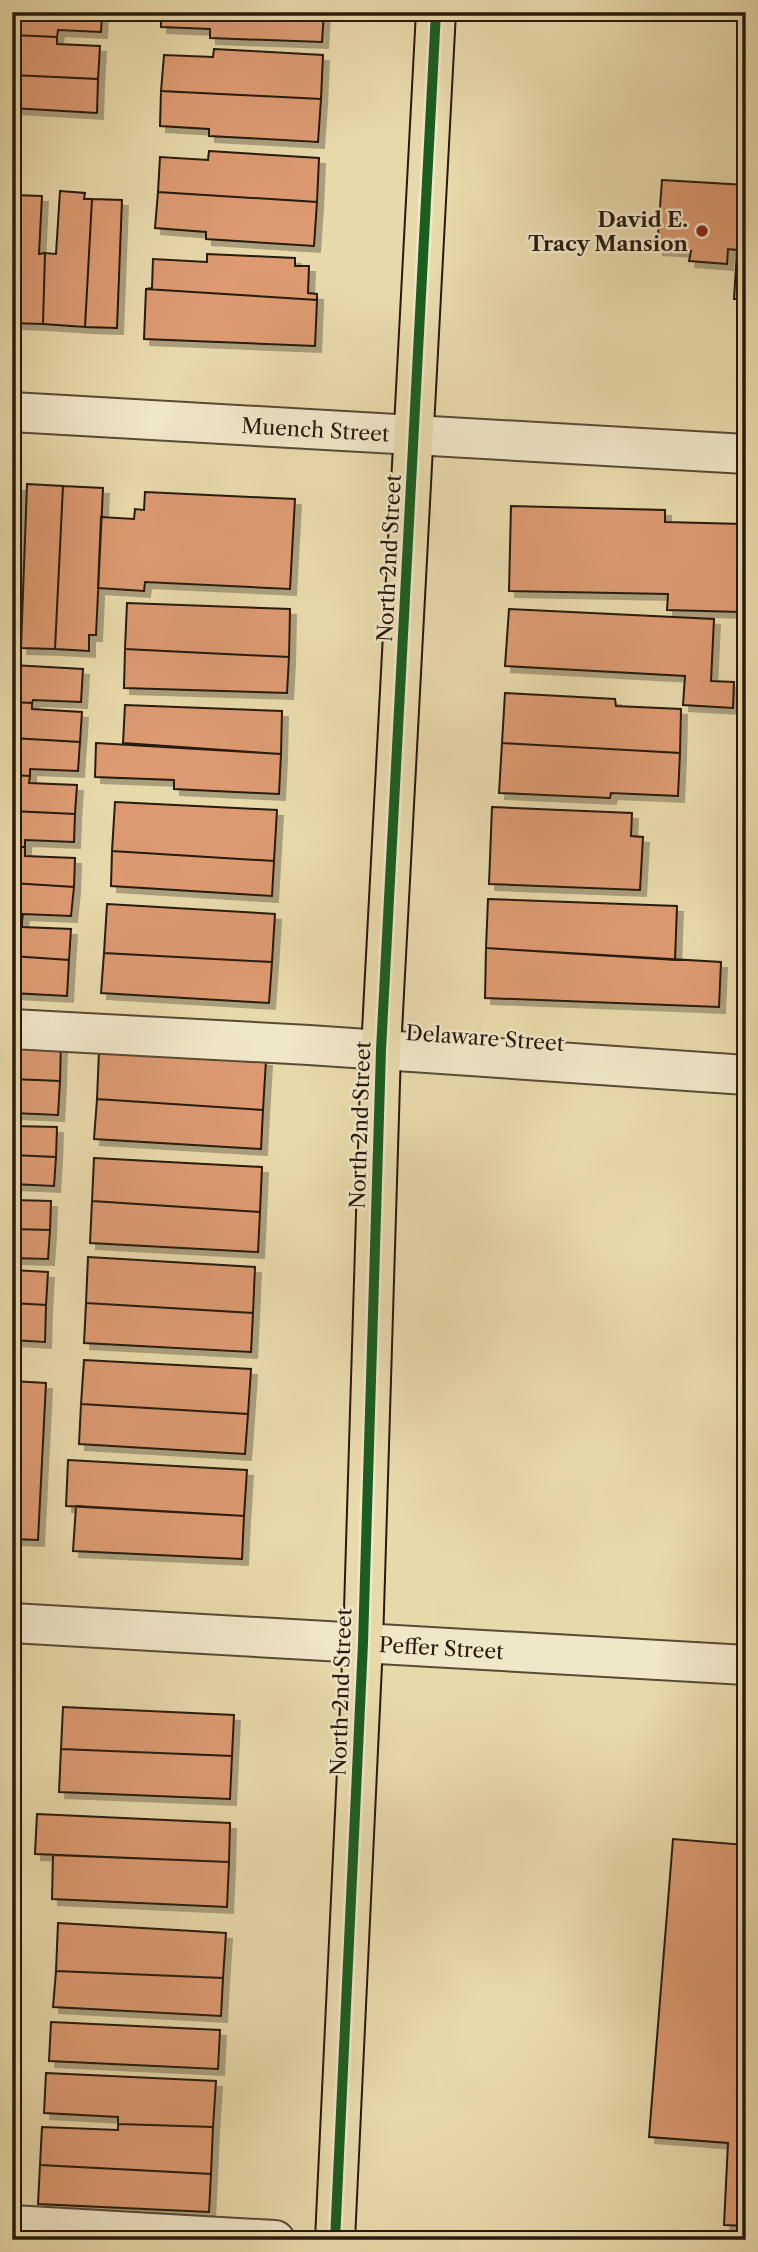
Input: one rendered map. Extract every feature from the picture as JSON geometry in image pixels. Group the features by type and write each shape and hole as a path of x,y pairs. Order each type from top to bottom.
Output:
{"main road":[{"name":"North 2nd Street","path":"335,2240 363,1643 381,1050 436,12"}],"street":[{"name":"Muench Street","path":"12,412 746,454"},
{"name":"Delaware Street","path":"12,1029 381,1050 746,1075"},
{"name":"Peffer Street","path":"12,1623 746,1665"},
{"path":"12,2225 275,2240"}],"building":[{"path":"12,12 102,12 101,32 58,30 57,37 12,35"},
{"path":"161,12 324,12 322,42 210,38 210,29 161,27"},
{"path":"12,35 57,37 57,44 100,46 98,79 12,75"},
{"path":"214,49 323,55 321,99 161,91 164,55 213,57"},
{"path":"12,75 98,79 97,113 12,108"},
{"path":"161,91 321,99 318,142 209,136 209,129 160,126"},
{"path":"209,151 319,158 317,202 158,192 160,157 208,160"},
{"name":"David E. Tracy Mansion","path":"662,180 746,185 746,299 734,299 737,250 728,249 727,264 689,261 691,251 657,249"},
{"path":"60,191 85,193 84,199 92,199 85,327 43,324 45,253 56,254"},
{"path":"158,192 317,202 314,246 206,239 206,232 155,228"},
{"path":"12,195 42,196 39,254 45,253 43,324 12,323"},
{"path":"92,199 122,200 117,328 85,327"},
{"path":"207,254 295,258 295,266 309,266 308,293 317,294 317,300 146,289 152,288 153,259 207,262"},
{"path":"146,289 317,300 315,346 144,339"},
{"path":"12,484 21,485 14,631 12,631"},
{"path":"27,484 63,486 55,649 21,648"},
{"path":"63,486 103,488 96,635 89,635 89,651 55,649"},
{"path":"145,492 295,499 290,589 145,582 144,591 98,588 101,517 134,519 135,509 144,510"},
{"path":"511,506 665,510 665,522 743,524 741,612 667,610 668,594 509,591"},
{"path":"127,603 290,609 289,657 125,649"},
{"path":"509,609 714,619 711,681 734,682 733,708 683,705 685,676 505,666"},
{"path":"125,649 289,657 287,693 124,688"},
{"path":"12,665 83,669 81,702 12,702"},
{"path":"505,693 615,699 616,706 681,709 680,753 502,743"},
{"path":"12,702 32,703 32,709 82,712 80,742 12,738"},
{"path":"125,705 282,711 281,754 123,743"},
{"path":"12,738 80,742 78,771 30,769 30,776 12,775"},
{"path":"96,743 281,754 279,794 174,789 174,780 95,777"},
{"path":"502,743 680,753 678,796 611,793 610,798 499,793"},
{"path":"12,775 30,776 29,783 77,785 75,814 12,811"},
{"path":"115,802 277,810 274,861 112,851"},
{"path":"492,807 632,813 631,836 643,837 640,890 489,884"},
{"path":"12,811 75,814 74,842 25,840 25,847 12,847"},
{"path":"12,847 25,847 25,856 75,858 74,887 12,883"},
{"path":"112,851 274,861 272,896 111,886"},
{"path":"12,883 74,887 71,916 23,914 22,921 12,919"},
{"path":"488,899 677,906 675,960 486,948"},
{"path":"107,904 275,914 272,962 104,953"},
{"path":"12,919 22,921 22,927 71,929 69,960 12,956"},
{"path":"486,948 721,962 719,1007 485,998"},
{"path":"104,953 272,962 269,1003 101,993"},
{"path":"12,956 69,960 67,996 12,993"},
{"path":"12,1040 61,1043 60,1081 12,1079"},
{"path":"99,1051 266,1060 263,1110 97,1099"},
{"path":"12,1079 60,1081 58,1115 13,1113 12,1119"},
{"path":"97,1099 263,1110 261,1149 94,1139"},
{"path":"12,1126 57,1127 56,1157 12,1155"},
{"path":"12,1155 56,1157 54,1186 12,1184"},
{"path":"94,1158 262,1167 260,1212 92,1201"},
{"path":"12,1200 51,1201 50,1230 12,1229"},
{"path":"92,1201 260,1212 258,1252 90,1243"},
{"path":"12,1229 50,1230 48,1259 12,1258"},
{"path":"88,1257 255,1267 253,1313 86,1303"},
{"path":"12,1270 48,1272 46,1305 12,1303"},
{"path":"12,1303 46,1305 45,1342 12,1340"},
{"path":"86,1303 253,1313 251,1352 84,1343"},
{"path":"84,1360 251,1369 248,1414 81,1404"},
{"path":"12,1381 46,1383 38,1540 12,1539"},
{"path":"81,1404 248,1414 245,1454 79,1444"},
{"path":"68,1460 247,1470 244,1516 66,1506"},
{"path":"76,1506 244,1516 242,1559 73,1551"},
{"path":"12,1696 15,1696 12,1758"},
{"path":"63,1707 234,1715 232,1756 61,1749"},
{"path":"61,1749 232,1756 230,1799 59,1792"},
{"path":"37,1814 230,1823 229,1862 35,1854"},
{"path":"746,1828 746,2226 724,2225 728,2143 649,2137 673,1839 745,1845"},
{"path":"53,1855 229,1862 227,1907 52,1899"},
{"path":"58,1923 226,1933 223,1978 56,1971"},
{"path":"56,1971 223,1978 221,2016 53,2007"},
{"path":"51,2022 220,2030 218,2069 49,2061"},
{"path":"46,2073 216,2081 213,2127 118,2124 118,2117 44,2113"},
{"path":"118,2124 213,2127 211,2174 40,2165 42,2127 118,2130"},
{"path":"40,2165 211,2174 209,2212 38,2204"}],"cycle path":[{"path":"335,2240 363,1643 381,1050 436,12"}],"place":[{"name":"David E. Tracy Mansion","path":"702,231"}]}
